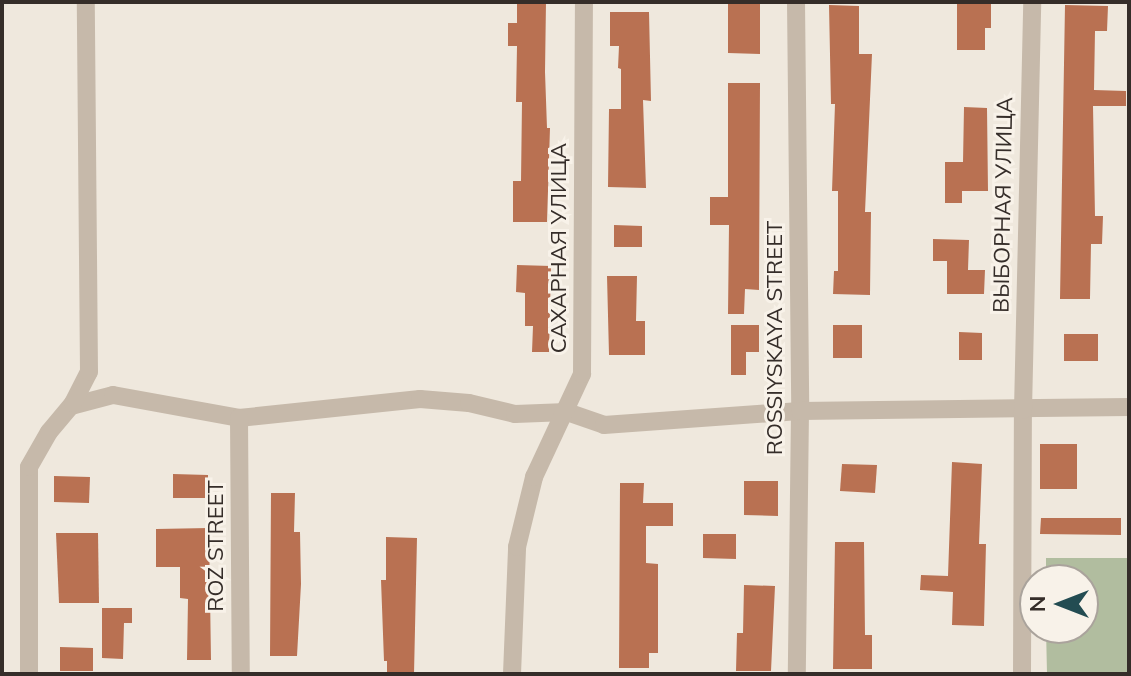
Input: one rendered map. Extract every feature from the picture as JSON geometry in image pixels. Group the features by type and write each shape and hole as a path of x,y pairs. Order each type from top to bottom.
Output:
{"street":[{"path":"29,674 29,467 49,432 71,406 89,372 86,2"},
{"name":"САХАРНАЯ УЛИЦА","path":"512,674 517,547 534,477 567,412 582,374 584,2"},
{"name":"ROSSIYSKAYA STREET","path":"796,2 800,411 797,674"},
{"name":"ВЫБОРНАЯ УЛИЦА","path":"1022,674 1023,410 1032,2"},
{"path":"89,372 113,395"},
{"path":"71,406 113,395 239,418 420,399 469,403 515,414 567,412 604,425 800,411 1129,407"},
{"name":"ROZ STREET","path":"239,418 241,674"}],"green space":[{"path":"1046,558 1129,558 1129,674 1047,674 1046,644 1099,644 1099,564 1046,564"}],"building":[{"path":"517,2 546,2 545,72 547,128 550,128 547,222 513,222 513,181 521,181 522,102 516,102 517,46 508,46 508,23 517,23"},
{"path":"728,2 760,2 760,54 728,53"},
{"path":"957,2 991,2 991,28 985,28 985,50 957,50"},
{"path":"829,5 859,6 859,54 872,54 865,212 871,212 870,295 833,294 834,271 838,271 838,191 832,191 835,104 831,104"},
{"path":"1065,5 1108,6 1107,31 1095,31 1094,90 1126,91 1126,106 1093,106 1095,216 1103,216 1102,244 1091,244 1090,299 1060,299"},
{"path":"610,12 649,12 651,101 643,100 646,188 608,187 609,109 621,109 619,46 610,46"},
{"path":"728,83 760,83 759,290 745,289 744,314 728,314 729,225 710,225 710,197 728,197"},
{"path":"964,107 987,108 988,191 962,191 962,203 945,203 945,162 963,162"},
{"path":"614,225 642,226 642,247 614,247"},
{"path":"933,239 969,240 968,270 985,270 984,294 947,294 947,261 933,261"},
{"path":"517,265 551,266 549,352 532,352 533,326 525,326 525,293 516,292"},
{"path":"607,276 637,276 636,321 645,321 645,355 609,355"},
{"path":"731,325 759,325 759,352 746,352 746,375 731,375"},
{"path":"833,325 862,325 862,358 833,358"},
{"path":"959,332 982,333 982,360 959,360"},
{"path":"1064,334 1098,334 1098,361 1064,361"},
{"path":"1040,444 1077,444 1077,489 1040,489"},
{"path":"952,462 982,464 979,544 986,544 984,626 952,625 953,592 920,590 921,575 948,576"},
{"path":"842,464 877,465 875,493 840,491"},
{"path":"173,474 208,475 208,498 173,498"},
{"path":"54,476 90,477 89,503 54,502"},
{"path":"744,481 778,481 778,516 744,515"},
{"path":"620,483 644,483 643,503 673,503 673,526 646,526 646,563 658,564 658,653 649,653 649,668 619,668"},
{"path":"271,493 295,493 294,532 300,532 301,584 297,656 270,656"},
{"path":"1041,518 1121,518 1121,535 1040,534"},
{"path":"209,528 211,660 187,660 188,599 180,598 180,567 156,567 156,529"},
{"path":"56,533 98,533 99,603 59,603"},
{"path":"703,534 736,534 736,559 703,558"},
{"path":"386,537 417,538 414,674 387,674 387,661 384,661 381,580 386,580"},
{"path":"835,542 864,542 865,635 872,635 872,669 833,669"},
{"path":"744,585 775,586 771,671 736,671 737,633 743,633"},
{"path":"102,608 132,608 132,623 124,623 123,659 102,658"},
{"path":"60,647 93,648 93,671 60,671"}]}
